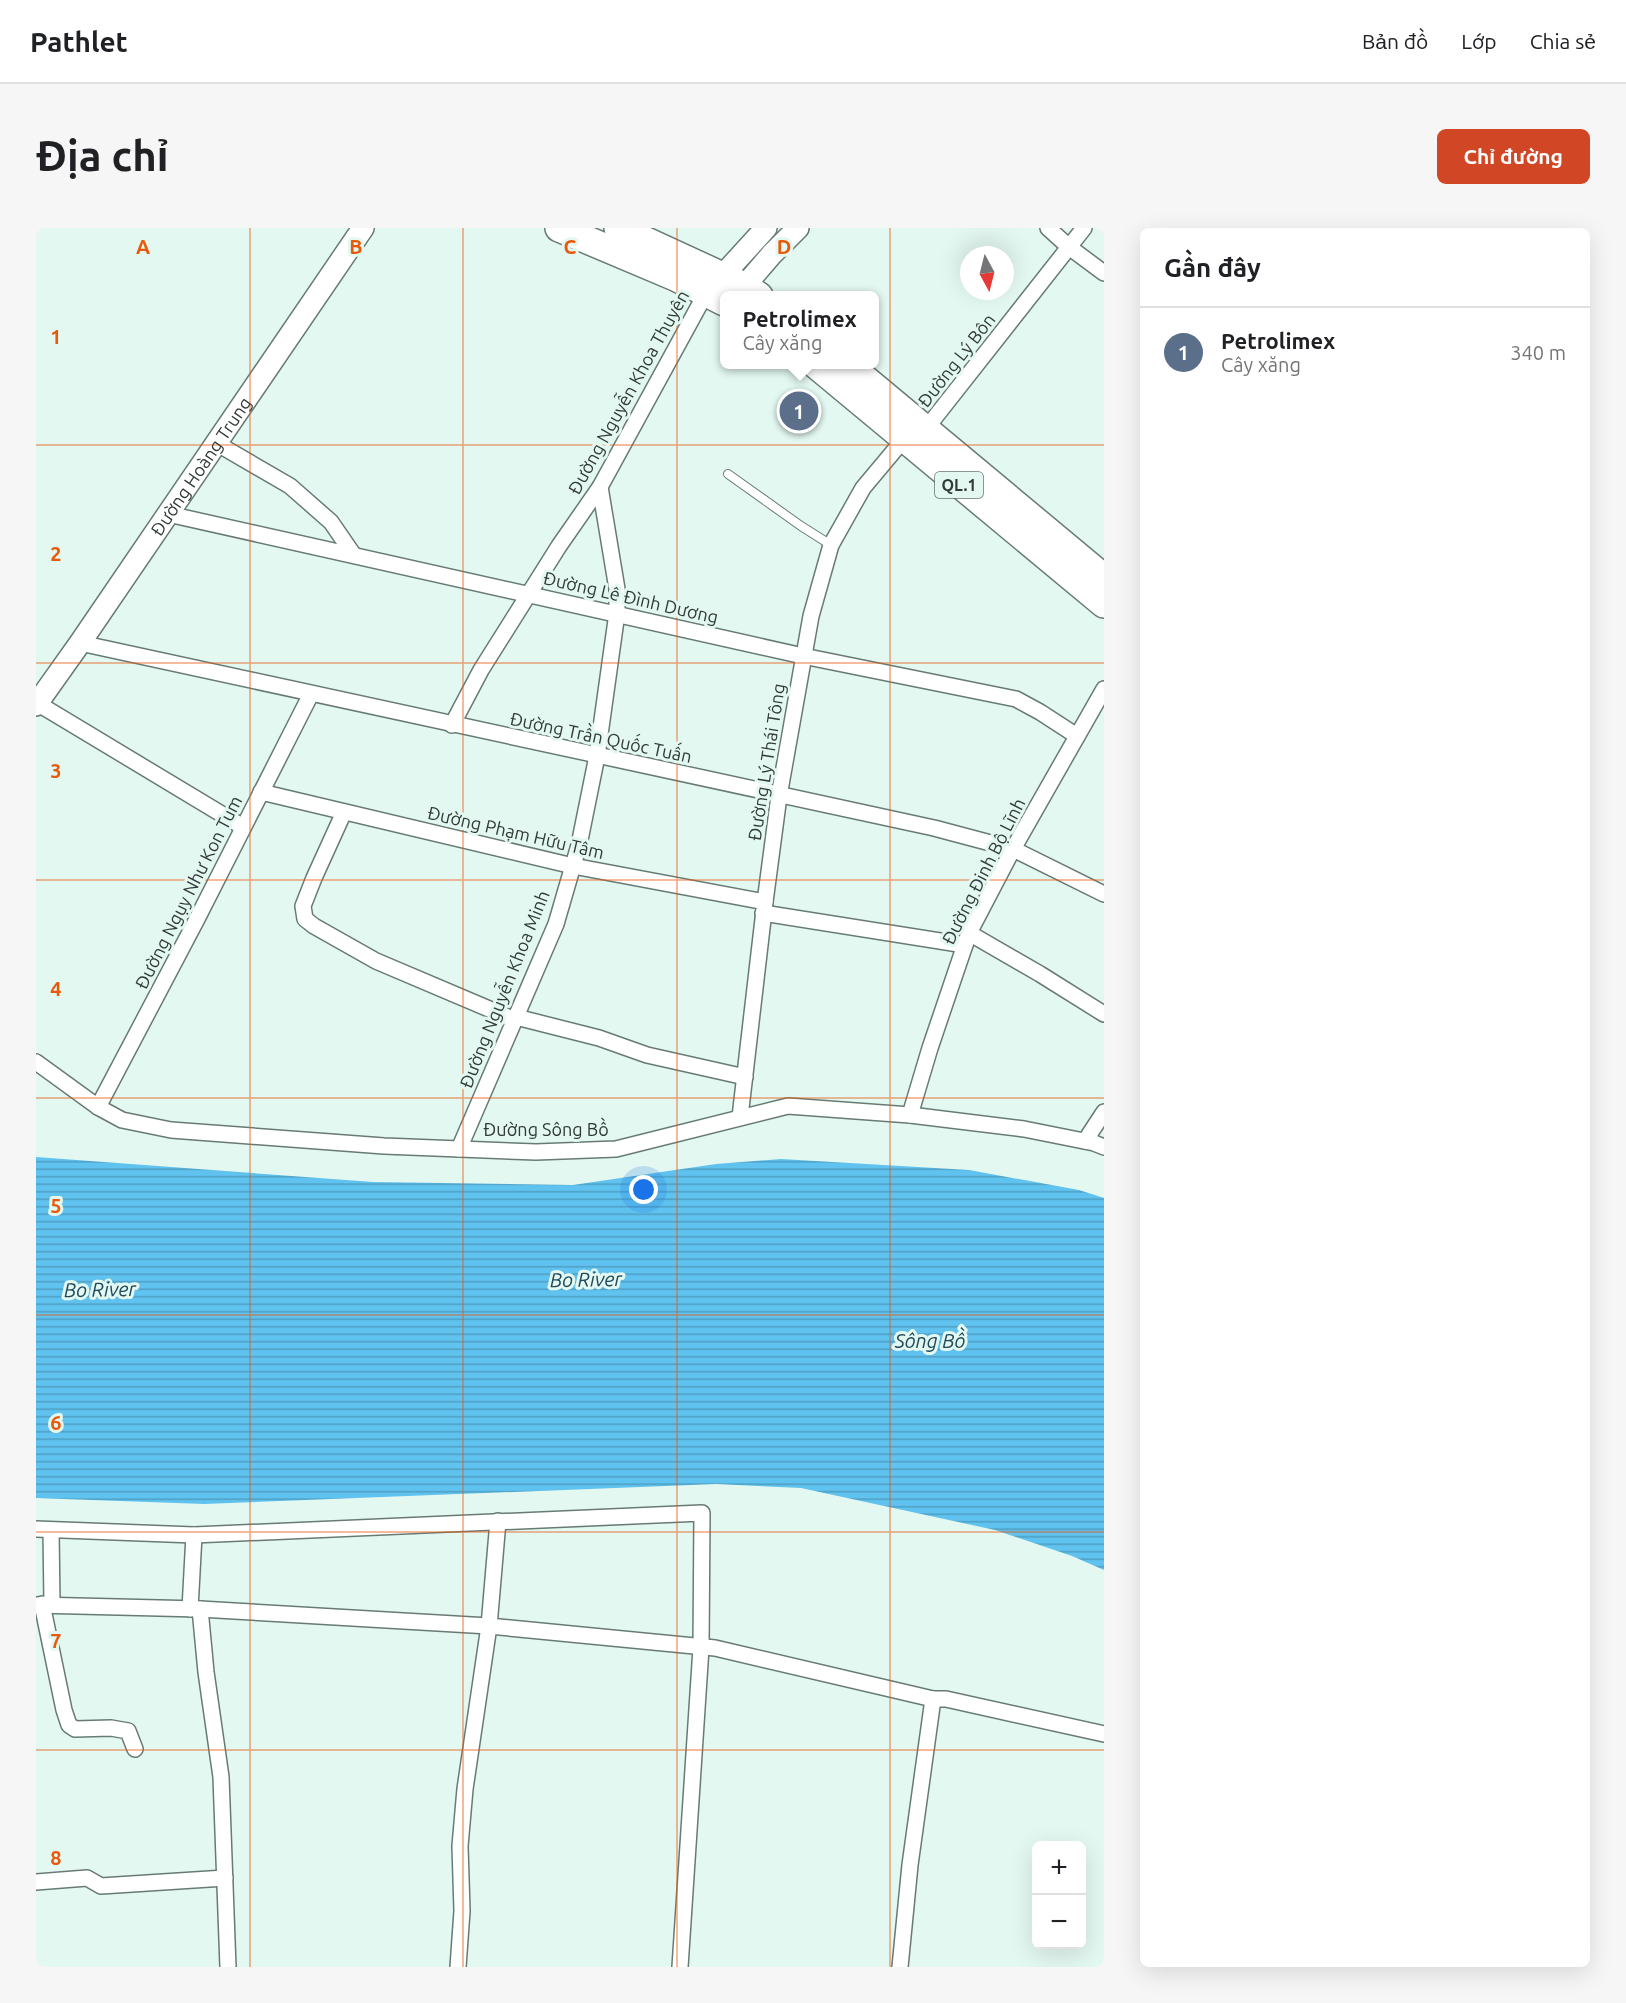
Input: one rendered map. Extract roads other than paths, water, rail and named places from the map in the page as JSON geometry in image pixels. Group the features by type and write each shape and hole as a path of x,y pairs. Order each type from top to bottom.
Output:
{"highway":[{"path":"559,228 675,277 732,291"},
{"path":"618,228 732,291"},
{"name":"QL.1","path":"822,369 915,435 1104,578"},
{"name":"QL.1","path":"852,369 915,435 1104,604"}],"main road":[{"name":"Đường Hoàng Trung","path":"37,704 363,228"},
{"path":"732,291 766,228"},
{"path":"732,291 798,228"}],"street":[{"path":"1047,228 1104,273"},
{"name":"Đường Lý Bôn","path":"915,435 1084,228"},
{"name":"Đường Nguyễn Khoa Thuyên","path":"452,725 481,670 559,546 720,309"},
{"name":"Đường Lý Thái Tông","path":"740,1117 779,795 811,616 831,545 862,488 915,435"},
{"path":"216,443 290,486 331,522 352,554"},
{"name":"Đường Nguyễn Khoa Minh","path":"459,1149 556,924 573,866 597,756 616,613 617,589 600,487"},
{"name":"Đường Lê Đình Dương","path":"168,513 803,656 1016,699 1077,736"},
{"name":"Đường Trần Quốc Tuấn","path":"80,643 934,828 1013,849 1104,894"},
{"name":"Đường Đinh Bộ Lĩnh","path":"910,1114 967,939 1013,849 1104,689"},
{"name":"Đường Ngụy Như Kon Tum","path":"98,1107 311,694"},
{"path":"37,704 243,827"},
{"name":"Đường Phạm Hữu Tâm","path":"261,792 573,866 764,907 967,939"},
{"path":"344,812 303,906 305,918 314,926 376,961 515,1018 599,1038 647,1055 745,1077"},
{"path":"967,939 1040,974 1104,1014"},
{"name":"Đường Sông Bồ","path":"36,1062 98,1107 122,1120 171,1131 384,1146 536,1152 616,1149 788,1106 910,1114 1024,1129 1104,1147"},
{"path":"1085,1141 1104,1112"},
{"path":"135,1749 128,1731 111,1728 75,1729 69,1725 43,1604 44,1530 194,1535 702,1513 701,1648 680,1967"},
{"path":"458,1967 462,1911 460,1846 464,1800 489,1626 498,1521"},
{"path":"194,1535 195,1609 221,1777 228,1967"},
{"path":"43,1604 195,1609 489,1626 715,1648 933,1699 946,1698 1104,1734"},
{"path":"900,1967 910,1865 933,1699"},
{"path":"36,1882 77,1877 87,1878 101,1886 225,1878"}],"lane":[{"path":"728,474 831,545"}],"water":[{"name":"Sông Bồ","path":"36,1157 373,1182 573,1185 716,1164 781,1159 969,1170 1079,1190 1104,1198 1104,1570 1072,1556 995,1530 801,1488 716,1484 204,1504 36,1498"}],"place":[{"name":"Petrolimex","path":"799,411"}],"water label":[{"name":"Bo River","path":"586,1279"},
{"name":"Bo River","path":"100,1289"}]}
